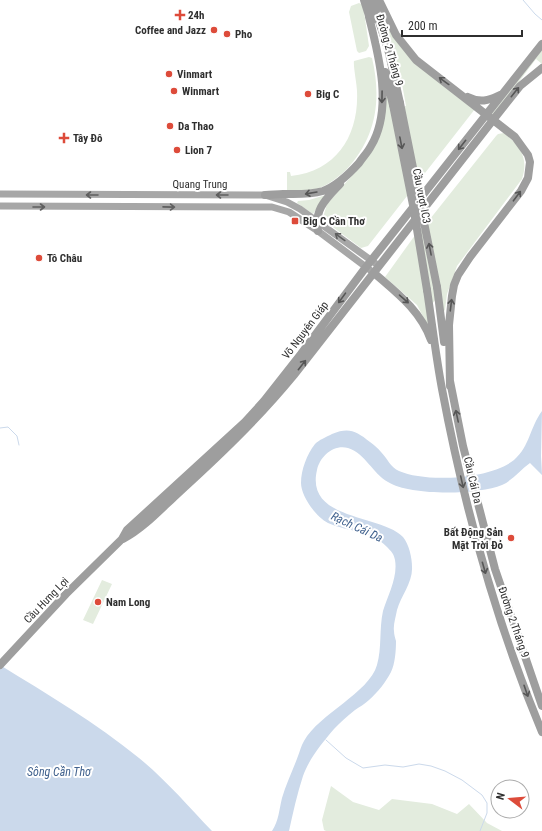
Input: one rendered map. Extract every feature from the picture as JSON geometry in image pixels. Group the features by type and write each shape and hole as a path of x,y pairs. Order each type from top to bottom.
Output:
{"highway":[{"name":"Đường 2 Tháng 9","path":"364,0 397,104"},
{"name":"Đường 2 Tháng 9","path":"372,0 388,49 397,104"},
{"path":"379,0 389,22 406,48 416,60 462,94 515,137 528,154 530,170 528,178 521,191 470,257 458,275 454,285 449,325 446,387"},
{"path":"318,231 318,213 325,201 351,172 372,145 381,119 382,85 378,50 369,17"},
{"path":"462,94 475,100 486,101 503,93 542,44"},
{"path":"493,120 520,86 542,68"},
{"name":"Võ Nguyên Giáp","path":"180,487 264,401 368,264 503,93"},
{"name":"Cầu vượt IC3","path":"397,104 437,287 446,387"},
{"name":"Cầu vượt IC3","path":"397,104 427,290 446,387"},
{"name":"Võ Nguyên Giáp","path":"109,552 122,539 128,530 244,432 268,406 377,270 437,190 493,120"},
{"path":"265,195 299,195 324,190 337,184 351,172"},
{"path":"377,270 409,303 421,318 429,333 446,387"},
{"name":"Cầu Cái Da","path":"446,387 480,514"},
{"name":"Cầu Cái Da","path":"446,387 454,448 470,517"},
{"name":"Đường 2 Tháng 9","path":"480,514 495,569 514,628 542,706"},
{"name":"Đường 2 Tháng 9","path":"470,517 485,572 530,703 542,732"},
{"name":"Cầu Hưng Lợi","path":"0,665 66,594 109,552"}],"main road":[{"name":"Quang Trung","path":"0,194 265,195 286,202 300,209 317,221 368,264"},
{"name":"Quang Trung","path":"0,206 272,207 289,212 377,270"}],"shaded area":[{"path":"359,3 363,5 369,46 366,51 359,53 357,51 349,12 351,6"},
{"path":"386,24 405,49 475,109 368,246 361,248 326,222 324,214 327,204 364,162 385,97 388,97 390,109 406,106 402,84 383,25"},
{"path":"542,50 542,64 536,59 494,115 491,115"},
{"path":"369,57 372,58 375,74 376,103 370,132 364,145 346,170 329,183 320,188 309,191 287,191 287,172 290,172 291,176 307,173 321,167 333,159 342,148 349,136 357,107 354,61"},
{"path":"504,133 515,143 522,153 524,159 524,172 522,179 457,266 447,294 445,310 443,312 440,294 427,310 429,323 427,324 417,305 385,277 413,238 496,136"},
{"path":"326,195 313,214 297,203 298,201 309,200"},
{"name":"Nam Long","path":"102,580 112,584 93,624 83,620"},
{"path":"331,786 353,802 379,810 392,799 432,804 457,814 469,804 487,823 502,831 326,831 324,830 322,820"}],"water":[{"name":"Rạch Cái Da","path":"542,411 542,475 530,463 506,483 491,488 461,492 427,492 398,487 382,478 360,455 348,448 343,447 328,452 321,460 317,470 316,487 322,499 333,508 379,524 403,537 410,551 412,573 409,584 397,610 394,629 396,649 391,672 375,694 334,729 312,757 301,783 289,831 272,831 277,819 285,788 304,741 311,731 364,685 372,675 377,665 379,659 383,611 392,586 396,566 394,556 381,541 367,534 328,523 323,520 310,506 306,500 302,488 301,478 307,457 312,448 318,441 332,434 343,431 352,431 361,435 376,447 396,470 411,475 425,477 441,478 475,475 504,466 514,460 527,443 535,423"},
{"name":"Sông Cần Thơ","path":"0,665 71,709 123,745 177,793 212,831 0,831"}],"waterway":[{"path":"523,0 542,20"},
{"path":"0,428 8,427 17,436 19,445"},
{"path":"326,740 346,758 363,768 385,765 403,767 419,764 445,771 462,780 482,795 487,803 487,813 480,831"}],"place":[{"name":"24h","path":"180,15"},
{"name":"Coffee and Jazz","path":"214,30"},
{"name":"Pho","path":"227,34"},
{"name":"Vinmart","path":"169,74"},
{"name":"Winmart","path":"174,91"},
{"name":"Big C","path":"308,94"},
{"name":"Da Thao","path":"170,126"},
{"name":"Tây Đô","path":"64,138"},
{"name":"Lion 7","path":"177,150"},
{"name":"Big C Cần Thơ","path":"295,221"},
{"name":"Tô Châu","path":"39,258"},
{"name":"Bất Động Sản Mặt Trời Đỏ","path":"511,538"},
{"name":"Nam Long","path":"98,602"}]}
